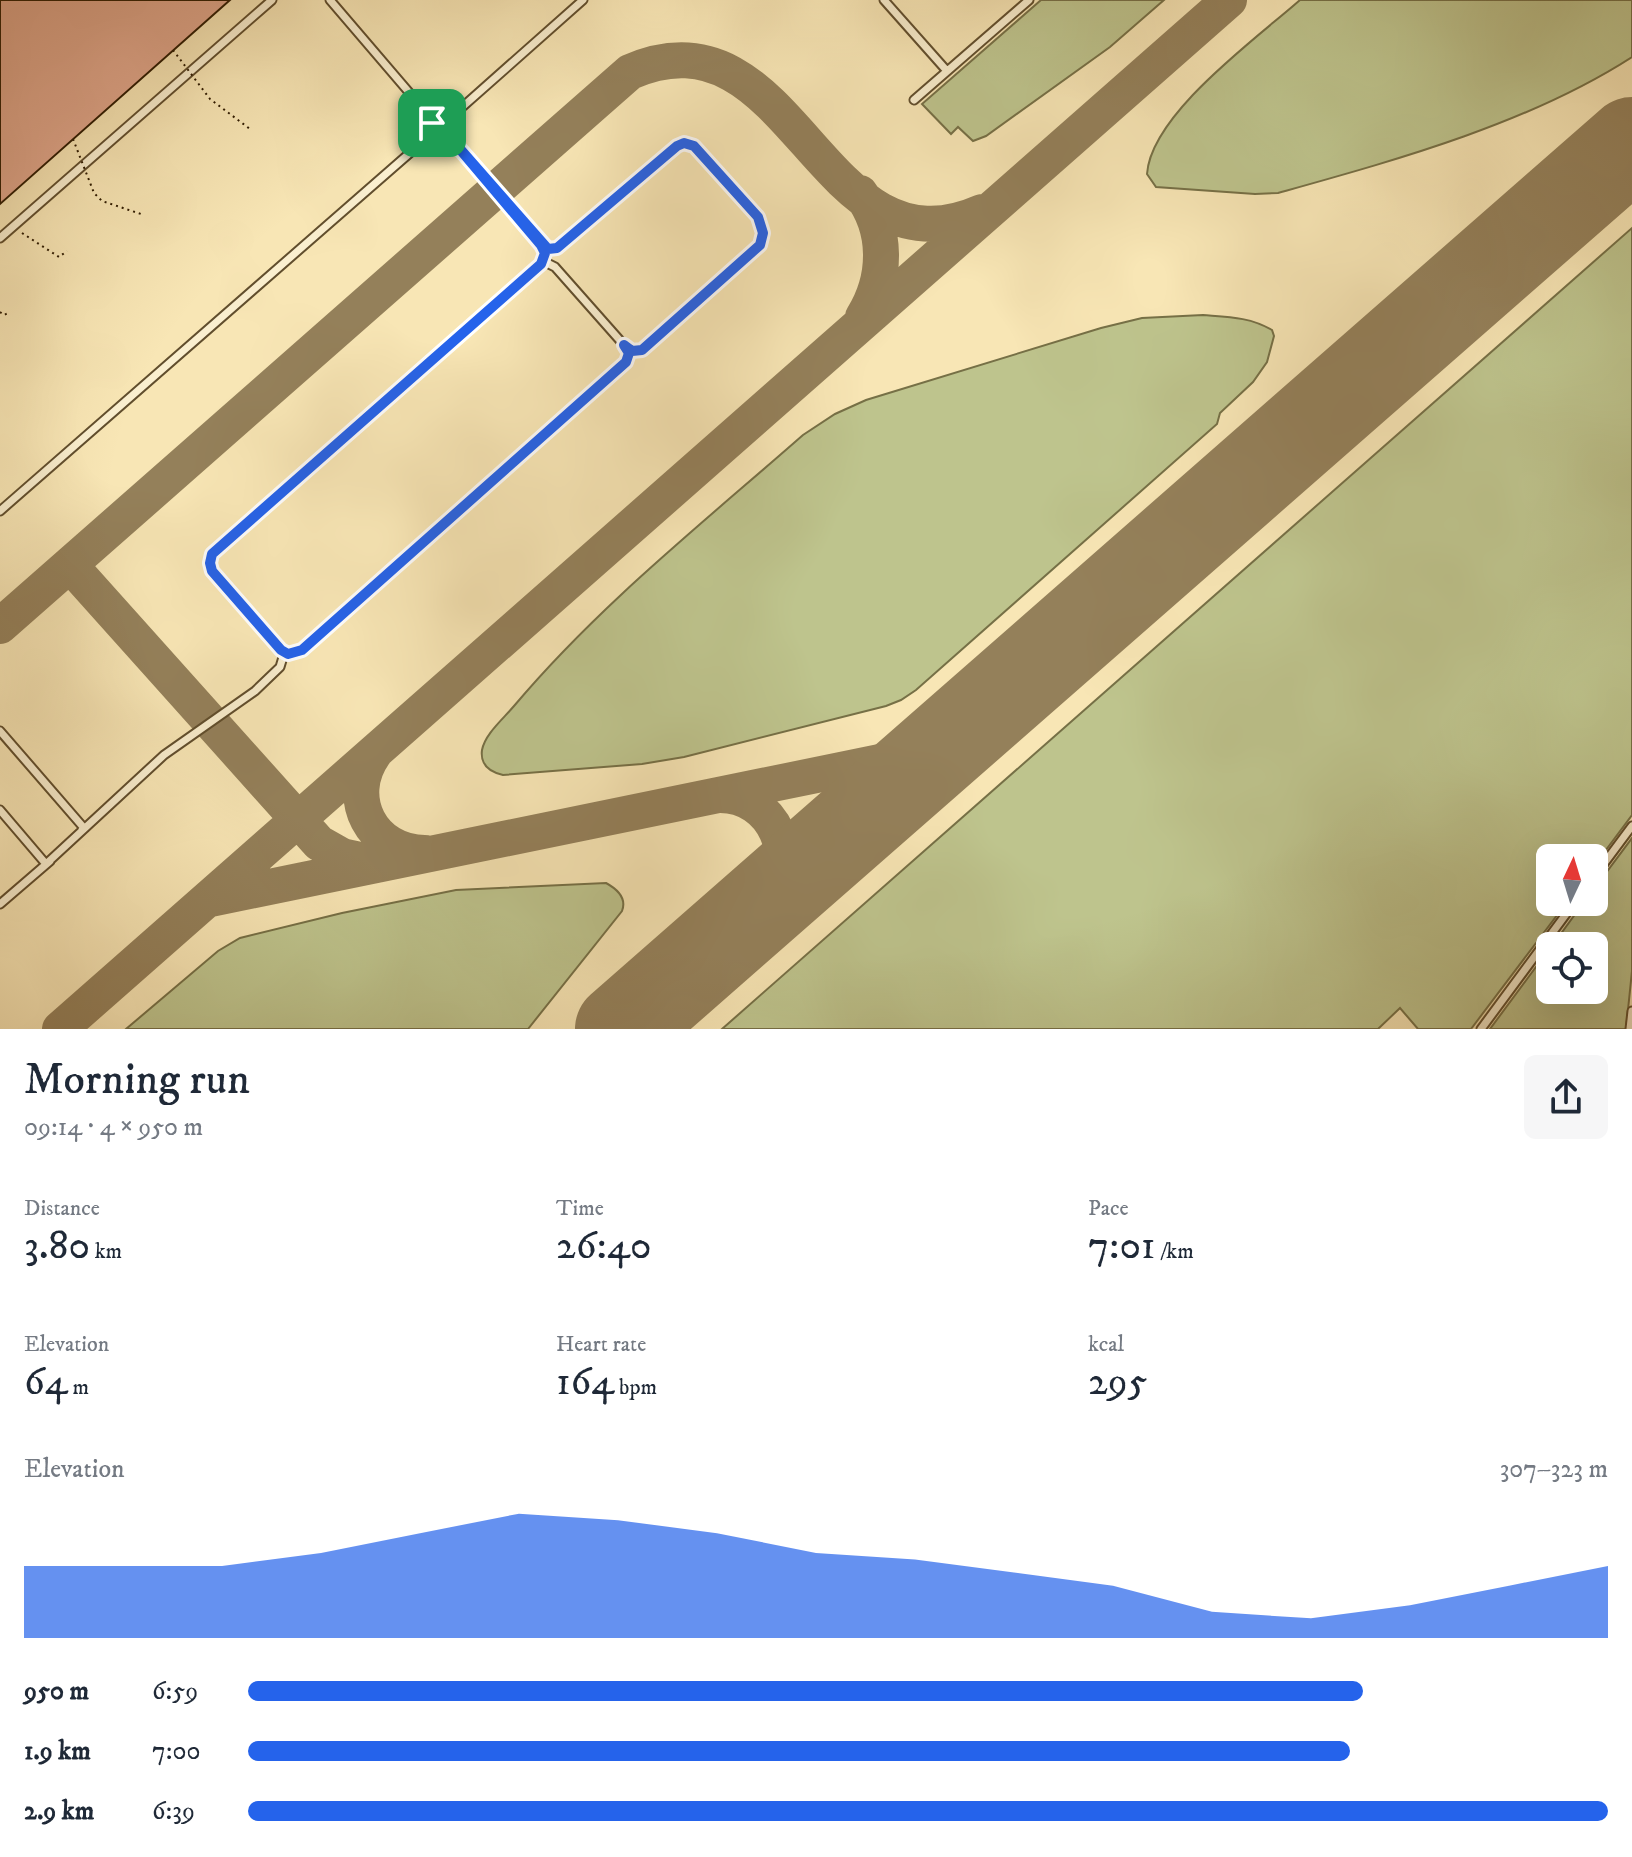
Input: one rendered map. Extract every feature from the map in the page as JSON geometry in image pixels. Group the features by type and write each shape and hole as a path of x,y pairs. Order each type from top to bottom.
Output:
{"lane":[{"path":"0,238 272,0"},
{"path":"330,0 431,118 442,122 583,0"},
{"path":"884,0 947,71"},
{"path":"914,100 1029,0"},
{"path":"0,904 164,755 255,691 280,667 283,657 281,650 212,571 212,554 541,264 545,253 541,245 447,134 446,124 451,117"},
{"path":"427,138 432,126 431,118"},
{"path":"0,511 427,138 437,132 447,134"},
{"path":"555,267 554,256 559,247 684,143 694,146 758,217 763,233 760,245 642,350 632,351 624,345"},
{"path":"541,245 549,250 559,247"},
{"path":"281,650 291,654 300,652 626,362 629,353 624,345 555,267 541,264"},
{"path":"0,731 84,828 46,864"},
{"path":"0,810 46,864"},
{"path":"1608,858 1632,826"},
{"path":"1481,1029 1565,916"},
{"path":"1630,1029 1632,1011"}],"path":[{"path":"173,50 210,99 250,129"},
{"path":"73,139 94,193 102,201 144,215"},
{"path":"21,232 59,257 67,251"},
{"path":"0,312 4,315 10,312"}],"green space":[{"path":"1041,0 1164,0 1110,47 986,136 973,141 958,127 951,134 922,104"},
{"path":"1300,0 1632,0 1632,57 1592,81 1505,121 1414,153 1278,193 1156,187 1147,174 1153,151 1167,127 1209,79"},
{"path":"1632,228 1632,815 1608,847 1608,844 1536,844 1536,916 1556,916 1544,932 1536,932 1536,943 1471,1029 1418,1029 1400,1008 1378,1029 722,1029"},
{"path":"1203,315 1247,320 1272,330 1274,336 1267,362 1253,382 1220,413 1217,424 901,700 684,757 642,764 503,775 484,764 482,750 491,732 581,633 653,565 803,435 835,414 866,400 1101,328 1142,318"},
{"path":"1632,838 1632,971 1626,1029 1490,1029 1536,967 1536,1004 1608,1004 1608,932 1562,932 1574,916 1608,916 1608,870"},
{"path":"606,883 620,894 622,911 528,1029 126,1029 218,951 240,938 456,890"}],"building":[{"path":"0,0 230,0 0,204"}],"taxiway":[{"path":"60,1029 1229,0"},
{"path":"0,626 630,72 686,60 732,74 771,104 842,180 881,210 927,224 982,212"},
{"path":"860,193 876,222 881,254 877,286 863,317"},
{"path":"70,565 319,843 342,856 370,862"},
{"path":"210,899 929,752 954,737"},
{"path":"374,754 361,788 368,820 390,844 406,851 425,853"},
{"path":"719,795 755,805 768,817 777,832 782,849 782,867 778,884 768,900"}],"runway":[{"path":"621,1029 1632,143"}],"route":[{"path":"432,123 427,138 437,132 447,134 541,245 544,258 541,264 212,554 212,571 281,650 288,654 300,652 626,362 629,353 624,345 632,351 642,350 760,245 763,237 758,217 711,163 690,143 684,143 557,248 548,249 447,134 446,124 451,117 442,122 431,118 432,123"}]}
